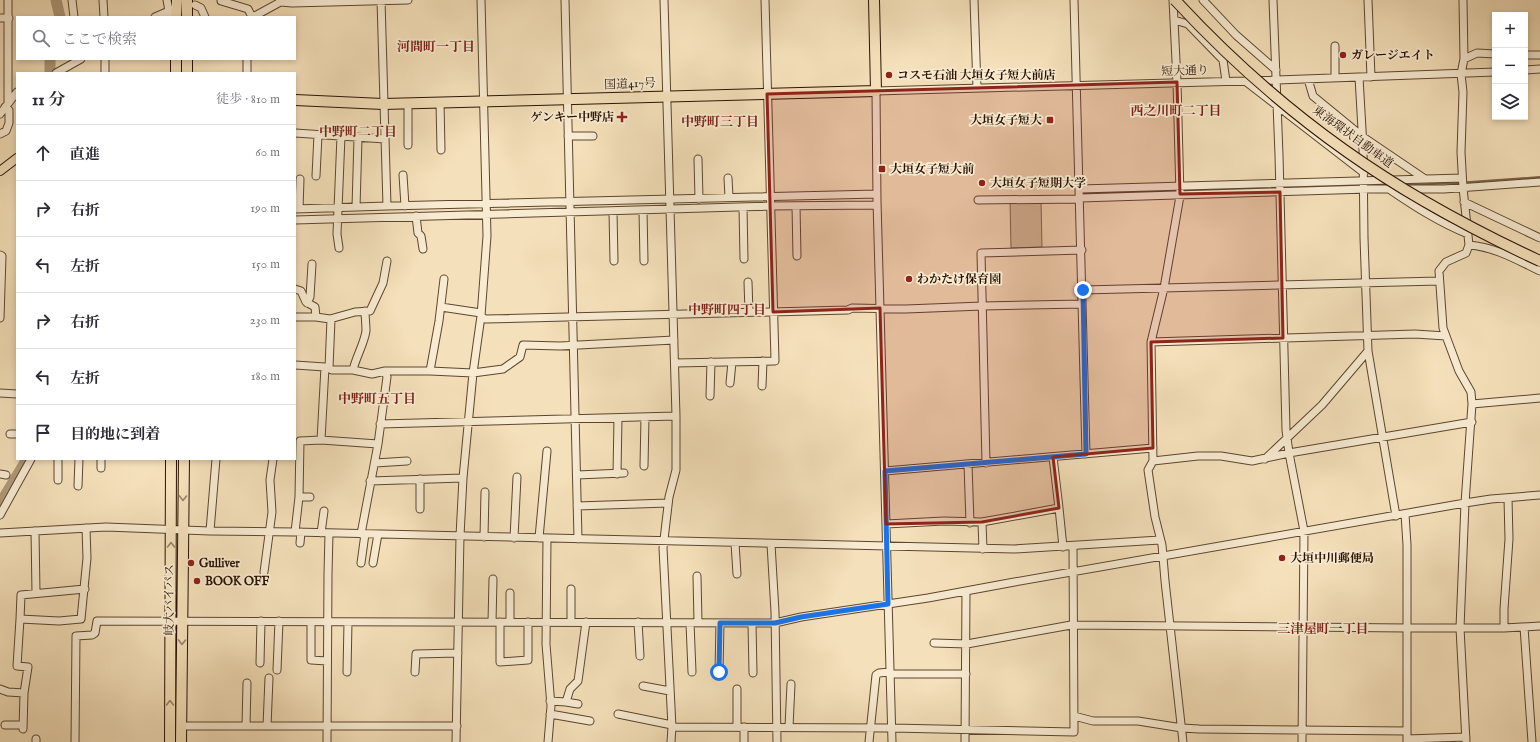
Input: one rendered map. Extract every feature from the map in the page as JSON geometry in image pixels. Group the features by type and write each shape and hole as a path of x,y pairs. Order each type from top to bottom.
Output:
{"highway":[{"path":"874,0 876,91"},
{"name":"東海環状自動車道","path":"1174,0 1235,60 1285,104 1338,144 1381,174 1423,200 1462,222 1540,261"},
{"path":"188,16 191,2"},
{"path":"176,60 176,72"},
{"path":"187,60 187,72"},
{"name":"国道417号","path":"296,100 383,104 876,91"},
{"name":"岐大バイパス","path":"170,742 171,460"},
{"name":"岐大バイパス","path":"181,742 182,530 184,460"}],"main road":[{"path":"0,171 16,159"}],"street":[{"path":"0,134 6,131 9,123 9,110 7,105 8,0"},
{"path":"72,0 74,16"},
{"path":"102,0 104,16"},
{"path":"158,16 174,11 167,0"},
{"path":"221,0 248,9 252,16"},
{"path":"255,16 283,1 408,0"},
{"path":"456,742 460,536 463,478 473,373 481,315 487,236 481,0"},
{"path":"565,0 578,539"},
{"path":"664,0 676,416 676,470 671,486 663,541 672,726 671,742"},
{"path":"674,363 775,361 765,0"},
{"path":"974,0 977,88"},
{"path":"1074,0 1082,250 1086,454"},
{"path":"1174,0 1180,190 1164,288 1151,342 1153,460 1148,470 1155,516 1162,545 1183,742"},
{"path":"1203,0 1236,35 1276,70"},
{"path":"1273,0 1277,80 1283,338 1287,437 1304,531 1302,742"},
{"path":"1368,0 1372,77"},
{"path":"1405,514 1408,545 1407,740 1466,740 1460,628 1465,503 1472,422 1472,404 1471,392 1460,371 1443,328 1439,281 1439,271 1446,262 1466,253 1469,244 1464,202 1461,152 1463,92 1461,74 1464,59 1463,0"},
{"path":"381,1 387,206"},
{"path":"191,2 201,8 205,16"},
{"path":"0,18 9,18"},
{"path":"1174,20 1188,24 1223,60 1226,81"},
{"path":"1335,46 1335,78"},
{"path":"1464,59 1477,53 1492,54"},
{"path":"1528,55 1540,54"},
{"path":"58,72 78,60"},
{"path":"105,60 105,72"},
{"path":"247,60 247,72"},
{"path":"1528,70 1540,69"},
{"path":"0,72 8,73"},
{"name":"短大通り","path":"876,91 1245,81 1492,72"},
{"path":"1359,77 1363,137 1368,351 1396,516"},
{"path":"1308,79 1313,96 1363,137 1426,179"},
{"path":"1245,81 1364,173"},
{"path":"876,91 877,199 892,742"},
{"path":"0,114 16,93"},
{"path":"440,102 441,150"},
{"path":"408,103 408,145"},
{"path":"296,133 385,139"},
{"path":"316,176 318,135"},
{"path":"339,248 334,231 338,213 341,136"},
{"path":"568,136 593,136"},
{"path":"356,207 358,138"},
{"path":"698,159 699,199"},
{"path":"403,174 404,206"},
{"path":"728,178 729,197"},
{"path":"300,179 297,209 338,213 416,216 487,209 570,207 613,211 643,210 699,199 729,197 770,201 796,206 877,199"},
{"path":"1280,188 1426,179 1463,183 1540,182"},
{"path":"978,200 1180,190 1280,188 1364,190 1444,189 1463,183"},
{"path":"1389,189 1420,210 1455,229 1468,234"},
{"path":"296,220 338,213 356,207 404,206 487,209 670,204 743,207 770,201 877,199"},
{"path":"1464,202 1540,238"},
{"path":"796,206 797,256"},
{"path":"743,207 744,259"},
{"path":"643,210 644,261"},
{"path":"613,211 614,261"},
{"path":"416,216 418,233 421,236 423,248"},
{"path":"1469,244 1484,246 1514,258 1540,271"},
{"path":"986,463 981,253 1082,250"},
{"path":"0,255 2,256 0,318"},
{"path":"296,317 331,319 355,312 370,311 382,283 387,261"},
{"path":"307,303 310,297 312,264"},
{"path":"430,371 441,307 444,279"},
{"path":"1083,290 1439,281"},
{"path":"748,282 749,312"},
{"path":"296,290 301,292 307,303 315,307 316,317"},
{"path":"441,307 481,315 485,319 1082,304"},
{"path":"353,370 366,330 365,311"},
{"path":"321,440 331,319"},
{"path":"1151,342 1415,334 1446,336"},
{"path":"296,365 327,367 332,370 353,370 372,374 385,371 473,373 503,369 520,357 523,346 560,346 574,344 674,340"},
{"path":"1265,459 1322,405 1368,351"},
{"path":"762,386 763,361"},
{"path":"710,396 711,362"},
{"path":"730,383 732,362"},
{"path":"361,563 370,481 375,463 387,376 385,371"},
{"path":"0,393 16,394"},
{"path":"1472,404 1540,398"},
{"path":"380,424 469,423 676,416"},
{"path":"644,417 644,466"},
{"path":"577,475 621,474 618,418"},
{"path":"1153,460 1198,456 1221,456 1243,460 1265,459 1289,453 1472,422"},
{"path":"300,543 298,532 299,497 297,441 321,440 378,444"},
{"path":"885,471 1153,448"},
{"path":"539,538 547,451"},
{"path":"1053,457 1063,547"},
{"path":"0,514 30,460"},
{"path":"58,460 58,480"},
{"path":"78,486 79,460"},
{"path":"101,460 101,468"},
{"path":"210,531 216,460"},
{"path":"264,572 272,512 270,480 273,460"},
{"path":"375,463 407,461"},
{"path":"968,464 970,523"},
{"path":"514,538 517,476"},
{"path":"370,481 463,478"},
{"path":"420,479 420,509"},
{"path":"484,537 485,492"},
{"path":"75,742 76,636 92,635 95,633 97,621 775,623 801,617 966,591 1465,503 1540,495"},
{"path":"299,497 310,497"},
{"path":"1504,628 1509,539 1508,498"},
{"path":"577,506 668,503"},
{"path":"886,524 944,521 970,523 982,522 1059,508"},
{"path":"321,533 324,511"},
{"path":"982,522 984,549"},
{"path":"0,533 106,527 210,531 1014,550 1160,540"},
{"path":"20,619 59,622 81,619 87,558 86,528"},
{"path":"35,531 36,593"},
{"path":"327,742 329,533"},
{"path":"373,563 378,534"},
{"path":"547,538 546,644 550,701 548,742"},
{"path":"735,543 737,574"},
{"path":"771,544 775,623 777,742"},
{"path":"618,714 672,726 892,728 966,731 1074,732 1073,546"},
{"path":"697,576 698,623"},
{"path":"492,622 493,579"},
{"path":"5,725 23,727 24,693 28,667 17,666 21,595 84,589"},
{"path":"571,589 571,622"},
{"path":"965,742 966,591"},
{"path":"510,593 510,622"},
{"path":"260,663 261,621"},
{"path":"277,670 279,621"},
{"path":"311,622 311,660 328,661"},
{"path":"347,672 348,622"},
{"path":"500,622 500,662 528,660 528,622"},
{"path":"566,702 570,689 578,681 586,622"},
{"path":"638,622 640,656"},
{"path":"690,623 692,672"},
{"path":"719,672 720,623"},
{"path":"752,623 753,673"},
{"path":"934,643 966,644 1074,625 1407,628 1504,628 1540,626"},
{"path":"1524,627 1532,742"},
{"path":"415,672 416,654 458,653"},
{"path":"869,742 876,675 878,673 966,674"},
{"path":"267,726 268,678"},
{"path":"246,726 247,683"},
{"path":"789,727 790,684"},
{"path":"643,686 670,691"},
{"path":"0,689 8,692 24,693"},
{"path":"737,689 740,727 744,742"},
{"path":"550,701 578,704"},
{"path":"550,714 590,721"},
{"path":"1074,716 1093,721 1138,722 1182,728 1407,731"},
{"path":"181,726 456,726"}],"highlighted area":[{"path":"1177,82 1180,194 1280,192 1283,338 1151,342 1153,448 1053,457 1059,508 982,522 886,524 880,308 773,312 767,94"}],"shaded area":[{"path":"1010,201 1041,201 1042,247 1011,248"}],"waterway":[{"path":"56,0 60,16"},
{"path":"50,60 50,72"},
{"path":"1406,185 1540,177"},
{"path":"0,504 26,460"}],"place":[{"name":"ガレージエイト","path":"1343,55"},
{"name":"コスモ石油 大垣女子短大前店","path":"889,75"},
{"name":"ゲンキー中野店","path":"622,117"},
{"name":"大垣女子短大","path":"1050,120"},
{"name":"大垣女子短大前","path":"882,169"},
{"name":"大垣女子短期大学","path":"982,183"},
{"name":"わかたけ保育園","path":"909,279"},
{"name":"大垣中川郵便局","path":"1282,558"},
{"name":"Gulliver","path":"191,563"},
{"name":"BOOK OFF","path":"197,581"}],"district":[{"name":"河間町一丁目","path":"436,47"},
{"name":"西之川町二丁目","path":"1176,111"},
{"name":"中野町三丁目","path":"720,122"},
{"name":"中野町二丁目","path":"358,132"},
{"name":"中野町四丁目","path":"727,310"},
{"name":"中野町五丁目","path":"377,399"},
{"name":"三津屋町一丁目","path":"1323,629"}],"route":[{"path":"719,672 720,623 775,623 801,617 888,604 885,471 1086,454 1082,304 1083,290"}]}
